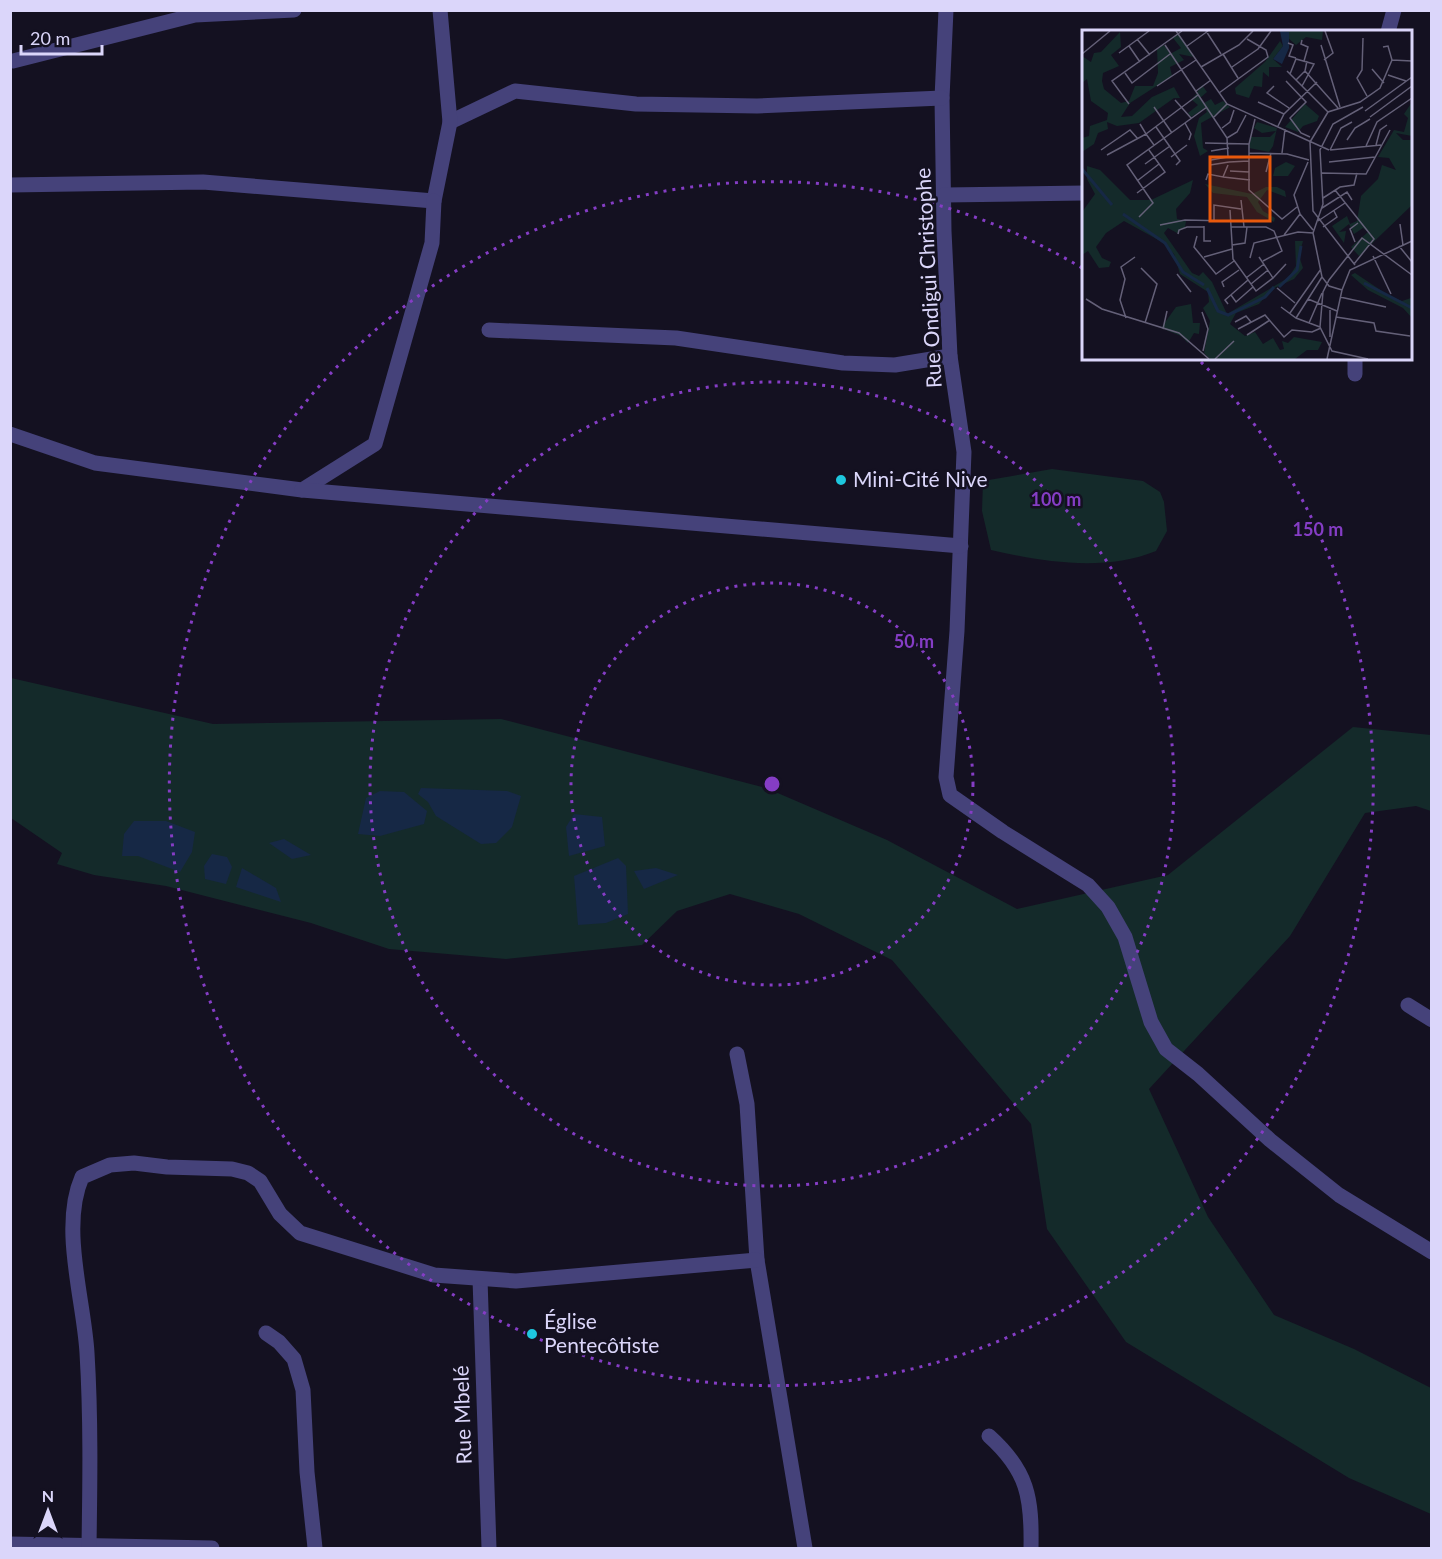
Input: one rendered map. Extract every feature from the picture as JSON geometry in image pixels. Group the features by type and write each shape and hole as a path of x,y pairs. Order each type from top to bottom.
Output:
{"street":[{"path":"13,61 195,15 294,10"},
{"path":"302,490 375,444 432,243 434,201 450,122 440,10"},
{"name":"Rue Ondigui Christophe","path":"946,10 942,98 950,356 964,452 962,546 946,777 950,795 1003,832 1088,885 1108,908 1125,937 1151,1023 1166,1049 1198,1074 1270,1140 1339,1195 1431,1252"},
{"path":"1389,30 1394,10"},
{"path":"450,122 515,91 636,104 757,106 942,98"},
{"path":"10,185 203,182 434,201"},
{"path":"945,195 1082,193"},
{"path":"489,330 676,338 843,363 895,365 950,356"},
{"path":"10,434 95,463 302,490 962,546"},
{"path":"1408,1005 1431,1020"},
{"path":"737,1054 747,1104 757,1260 805,1548"},
{"path":"89,1546 91,1418 86,1335 74,1237 75,1192 82,1177 110,1165 134,1163 167,1167 232,1169 248,1173 260,1182 290,1226 306,1236 417,1271 516,1281 757,1260"},
{"name":"Rue Mbelé","path":"480,1279 489,1548"},
{"path":"266,1333 279,1342 294,1359 303,1390 307,1472 315,1548"},
{"path":"989,1436 1017,1466 1027,1486 1031,1509 1031,1548"},
{"path":"10,1544 212,1548"}],"green space":[{"path":"1052,469 1143,481 1160,492 1164,502 1167,531 1156,551 1116,561 1074,563 991,550 982,511 983,481"},
{"path":"11,678 213,724 501,719 766,788 887,840 1017,909 1168,875 1353,727 1431,735 1431,811 1416,806 1365,813 1290,936 1149,1089 1208,1217 1274,1315 1354,1349 1431,1388 1431,1514 1349,1478 1126,1342 1047,1229 1031,1124 892,960 799,914 730,894 677,911 642,945 506,959 389,949 311,923 166,886 94,875 57,864 62,853 11,818"}],"water":[{"path":"421,788 507,791 521,796 512,827 496,843 481,844 436,816 428,802 418,794"},
{"path":"380,791 404,792 427,811 424,824 380,836 358,834 366,798"},
{"path":"574,814 602,817 605,846 569,856 566,827"},
{"path":"134,821 166,821 195,832 192,852 180,872 138,856 122,856 124,834"},
{"path":"284,839 311,855 292,859 269,843"},
{"path":"212,854 227,857 232,867 226,884 205,879 204,866"},
{"path":"618,858 626,866 628,914 606,923 578,925 574,876"},
{"path":"242,868 276,888 281,902 236,887"},
{"path":"656,868 678,875 644,889 634,871"}],"place":[{"name":"Mini-Cité Nive","path":"841,480"},
{"name":"Église Pentecôtiste","path":"532,1334"}]}
